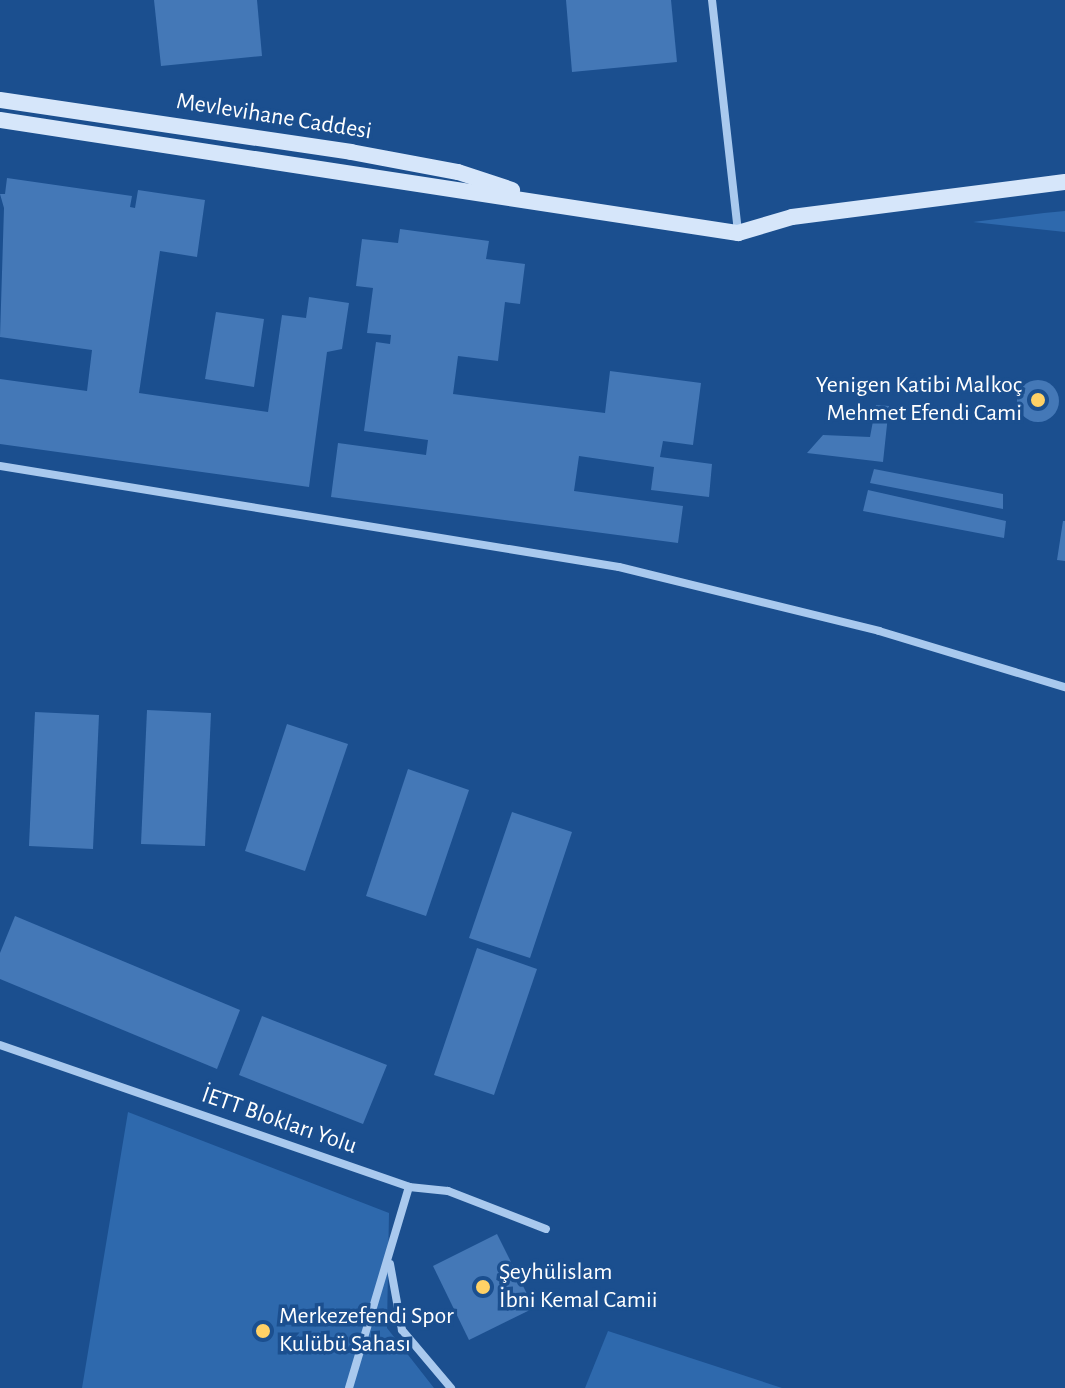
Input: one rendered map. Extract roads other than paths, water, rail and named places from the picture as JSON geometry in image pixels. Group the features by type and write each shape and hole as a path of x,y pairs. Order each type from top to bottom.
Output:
{"street":[{"path":"712,0 738,233 792,217 1065,182"},
{"name":"Mevlevihane Caddesi","path":"0,100 351,152 458,172 537,198"},
{"name":"Mevlevihane Caddesi","path":"0,120 464,193 537,198 738,233"},
{"path":"0,466 619,567 879,631 1065,687"},
{"name":"İETT Blokları Yolu","path":"0,1045 409,1187 448,1191 546,1229"},
{"path":"349,1388 409,1187"},
{"path":"389,1259 402,1330 451,1388"}],"place":[{"name":"Yenigen Katibi Malkoç Mehmet Efendi Cami","path":"1038,400"},
{"name":"Şeyhülislam İbni Kemal Camii","path":"483,1287"},
{"name":"Merkezefendi Spor Kulübü Sahası","path":"263,1331"}]}
